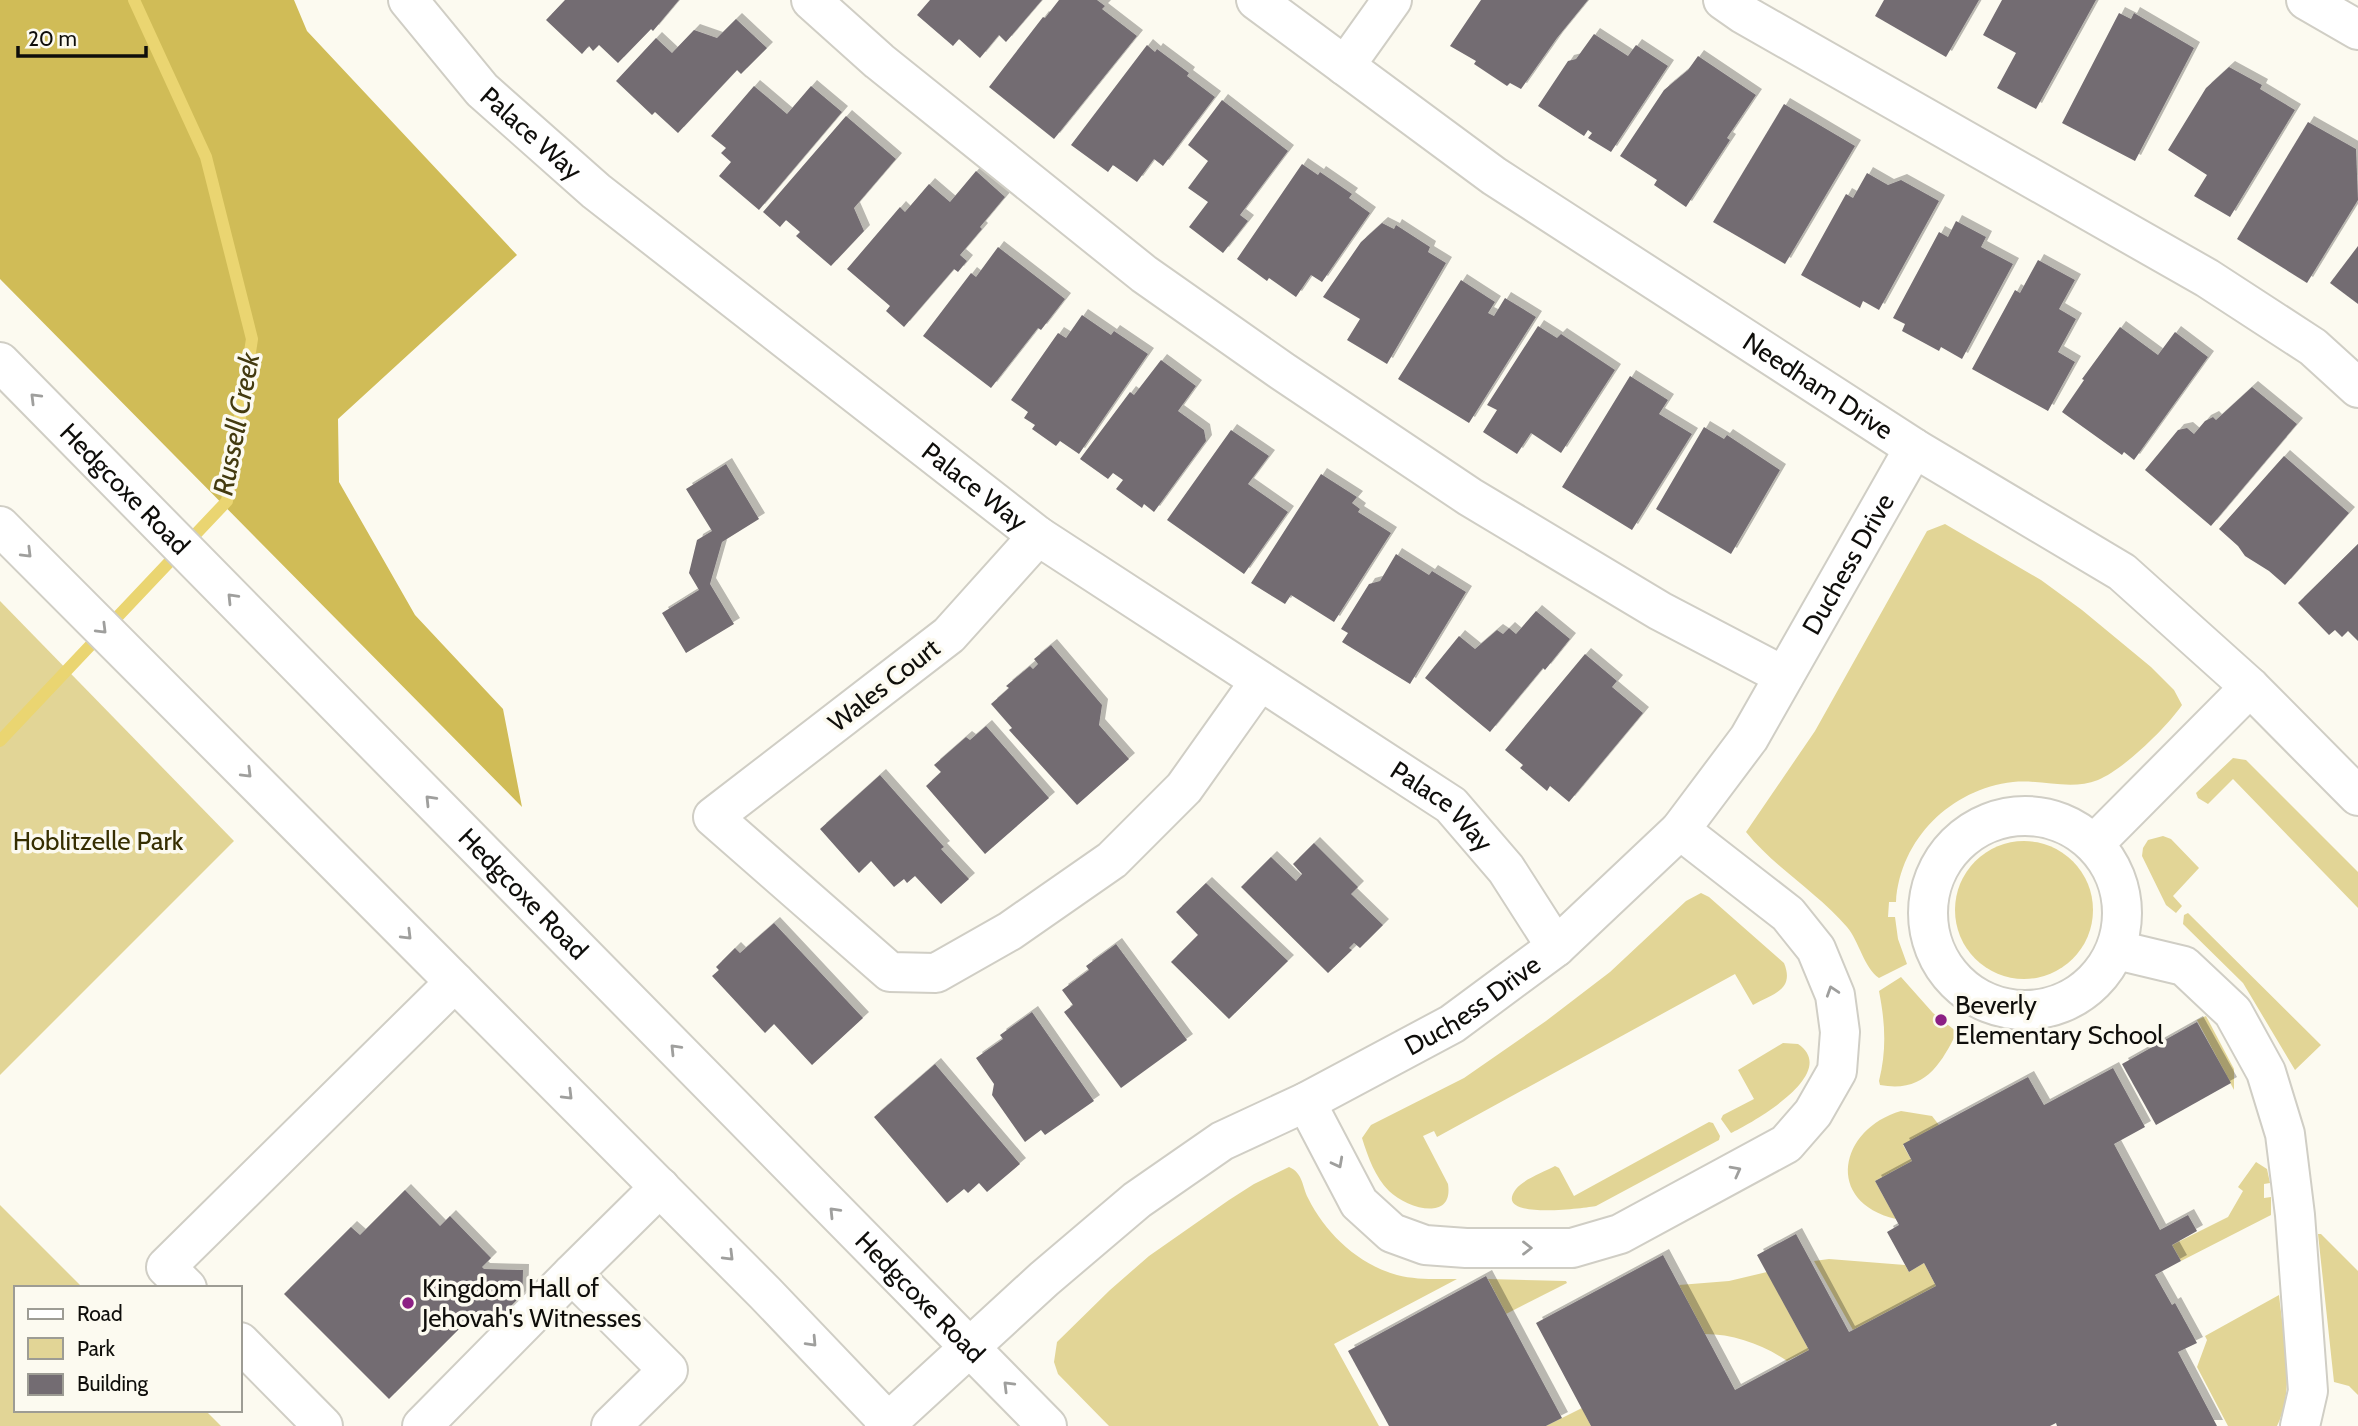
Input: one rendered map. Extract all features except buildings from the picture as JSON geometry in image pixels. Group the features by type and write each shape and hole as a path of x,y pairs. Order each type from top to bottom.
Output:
{"street":[{"name":"Palace Way","path":"408,0 482,90 596,191 1038,536 1451,805 1506,869 1556,947"},
{"path":"811,0 879,61 1144,274 1282,371 1470,497 1660,611 1784,676"},
{"name":"Needham Drive","path":"1256,0 1494,176 1914,448 2122,572 2250,687 2358,796"},
{"path":"1345,66 1392,0"},
{"path":"1723,0 1767,28 2207,278 2313,347 2358,388"},
{"path":"2306,0 2358,30"},
{"name":"Hedgcoxe Road","path":"0,362 1047,1426"},
{"name":"Duchess Drive","path":"888,1425 1044,1279 1138,1200 1222,1141 1306,1102 1452,1024 1556,947 1680,830 1749,738 1914,448"},
{"path":"0,526 765,1293 888,1425"},
{"name":"Wales Court","path":"1038,536 948,635 713,817 890,972 936,973 1010,931 1112,860 1184,788 1260,681"},
{"path":"2095,843 2250,687"},
{"path":"2025,814 2063,822 2095,843 2116,876 2123,913 2117,950 2095,983 2063,1004 2026,1011 1988,1004 1956,982 1934,950 1927,913 1934,875 1956,843 1987,822 2025,814"},
{"path":"1306,1102 1359,1203 1392,1233 1425,1245 1466,1248 1572,1248 1620,1234 1786,1144 1813,1113 1837,1071 1840,1032 1835,995 1816,949 1788,914 1680,830"},
{"path":"2117,950 2184,966 2233,1012 2266,1072 2285,1134 2295,1215 2308,1391 2300,1426"},
{"path":"185,1286 166,1267 455,982"},
{"path":"422,1426 660,1187"},
{"path":"572,1274 668,1370 611,1426"},
{"path":"242,1344 323,1426"}],"green space":[{"path":"1945,524 2041,580 2082,610 2151,667 2174,690 2182,705 2144,747 2120,767 2098,780 2077,785 2013,782 1990,787 1950,806 1933,821 1918,838 1907,858 1896,902 1889,902 1888,917 1895,917 1898,939 1907,964 1879,978 1869,968 1847,927 1746,832 1815,731 1927,531"},
{"name":"Hoblitzelle Park","path":"0,601 234,841 0,1075"},
{"path":"2233,758 2246,760 2358,872 2358,908 2233,779 2208,804 2198,798 2196,793"},
{"path":"2163,836 2171,839 2199,868 2173,896 2182,906 2176,913 2166,905 2142,856 2148,840"},
{"path":"2024,841 2051,846 2073,861 2088,883 2093,910 2088,937 2073,959 2051,974 2024,979 1997,974 1975,959 1960,937 1955,910 1960,883 1975,861 1997,846"},
{"path":"1701,893 1784,963 1787,979 1780,990 1753,1005 1735,974 1437,1137 1434,1131 1423,1136 1448,1184 1448,1196 1444,1204 1436,1208 1417,1207 1389,1191 1376,1173 1362,1138 1371,1125 1464,1078 1546,1021 1610,972 1686,901"},
{"path":"2188,913 2321,1045 2295,1070 2243,983 2183,924 2184,915"},
{"path":"1901,977 1933,1013 1957,1032 1937,1066 1919,1081 1908,1085 1880,1085 1884,1036 1879,991"},
{"path":"2206,1016 2234,1069 2234,1090 2197,1020"},
{"path":"1783,1043 1798,1044 1808,1056 1809,1069 1788,1096 1731,1133 1721,1119 1723,1115 1754,1099 1738,1070"},
{"path":"1901,1111 1932,1116 1939,1125 1903,1145 1912,1161 1875,1181 1896,1219 1873,1210 1858,1197 1850,1182 1848,1165 1853,1149 1864,1133 1880,1120"},
{"path":"1709,1122 1713,1123 1720,1136 1719,1140 1596,1206 1527,1209 1516,1205 1512,1199 1520,1185 1555,1166 1559,1168 1574,1196"},
{"path":"2256,1162 2267,1169 2270,1183 2264,1184 2264,1198 2271,1197 2271,1215 2181,1261 2172,1245 2228,1217 2243,1191 2238,1187"},
{"path":"1289,1167 1300,1176 1308,1198 1324,1224 1356,1255 1397,1275 1457,1279 1334,1344 1379,1426 1109,1426 1058,1374 1054,1362 1057,1342 1149,1256 1254,1184"},
{"path":"0,1205 81,1286 14,1286 14,1412 207,1412 221,1426 0,1426"},
{"path":"2318,1234 2358,1271 2358,1395 2349,1386 2334,1382"},
{"path":"1829,1259 1905,1265 1909,1272 1924,1263 1936,1286 1853,1330 1814,1261"},
{"path":"1767,1272 1809,1350 1787,1361 1748,1342 1705,1334 1679,1285 1729,1281"},
{"path":"1488,1279 1566,1281 1567,1283 1506,1314"},
{"path":"2279,1295 2287,1362 2283,1411 2277,1426 2228,1426 2197,1367 2207,1340 2205,1336"},
{"path":"1582,1408 1591,1426 1546,1426"}],"shaded area":[{"path":"0,0 294,0 307,31 517,255 338,419 339,482 415,615 503,709 522,807 0,279"}],"waterway":[{"name":"Russell Creek","path":"0,741 227,501 252,339 206,157 134,0"}],"place":[{"name":"Beverly Elementary School","path":"1941,1020"},
{"name":"Kingdom Hall of Jehovah's Witnesses","path":"408,1303"}]}
